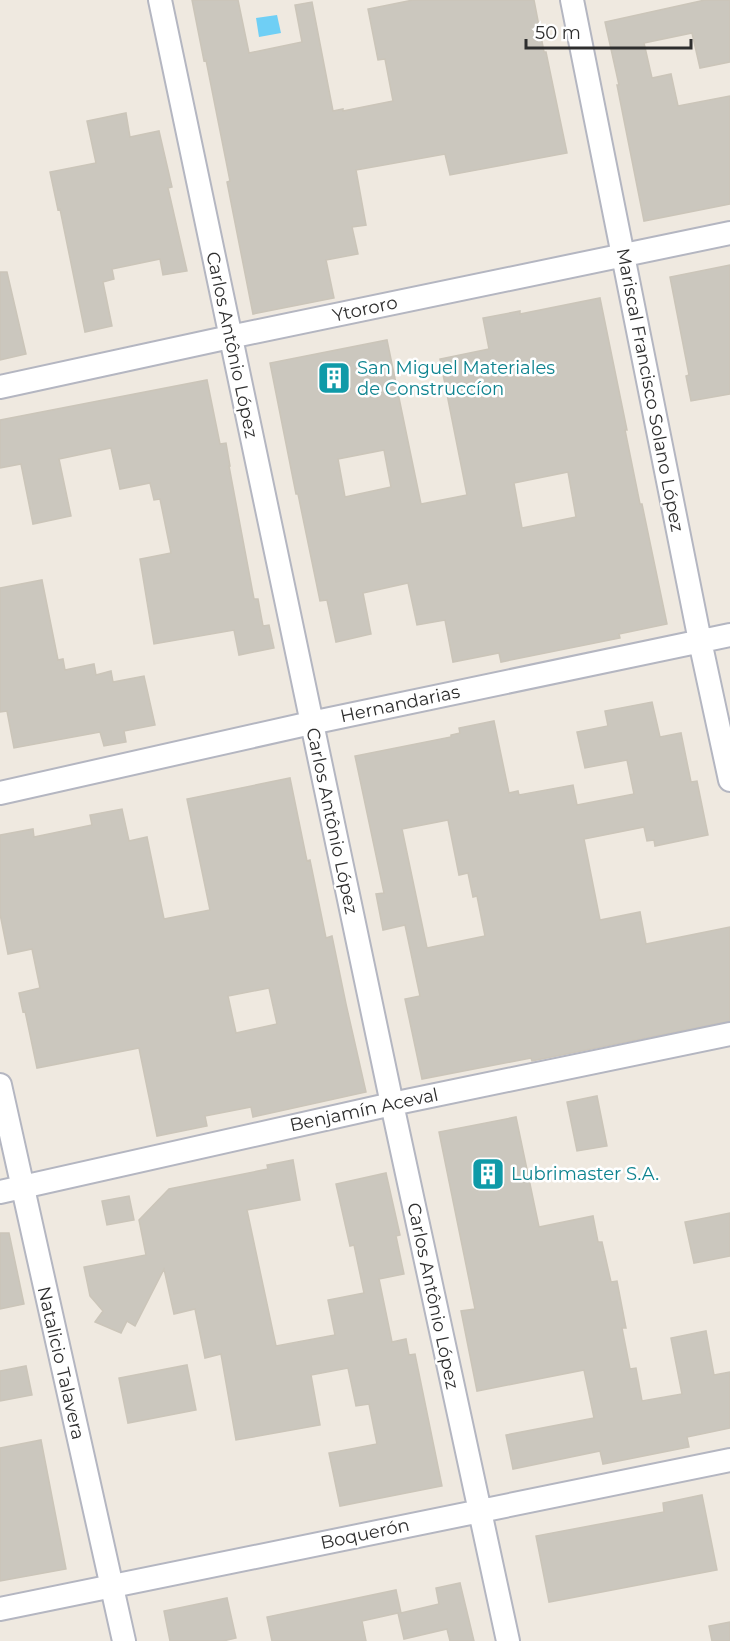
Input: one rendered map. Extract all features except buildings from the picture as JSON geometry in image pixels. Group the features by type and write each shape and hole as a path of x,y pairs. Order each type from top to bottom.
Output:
{"street":[{"name":"Carlos Antônio López","path":"160,0 311,723 508,1641"},
{"name":"Mariscal Francisco Solano López","path":"572,0 700,641 730,780"},
{"name":"Ytororo","path":"0,387 730,233"},
{"name":"Hernandarias","path":"0,793 311,723 730,635"},
{"name":"Benjamín Aceval","path":"11,1190 392,1104 730,1034"},
{"name":"Natalicio Talavera","path":"0,1084 11,1190 124,1641"},
{"name":"Boquerón","path":"0,1609 730,1460"}],"water":[{"path":"277,15 281,33 259,37 256,18"}],"place":[{"name":"San Miguel Materiales de Construccíon","path":"334,378"},
{"name":"Lubrimaster S.A.","path":"488,1174"}]}
